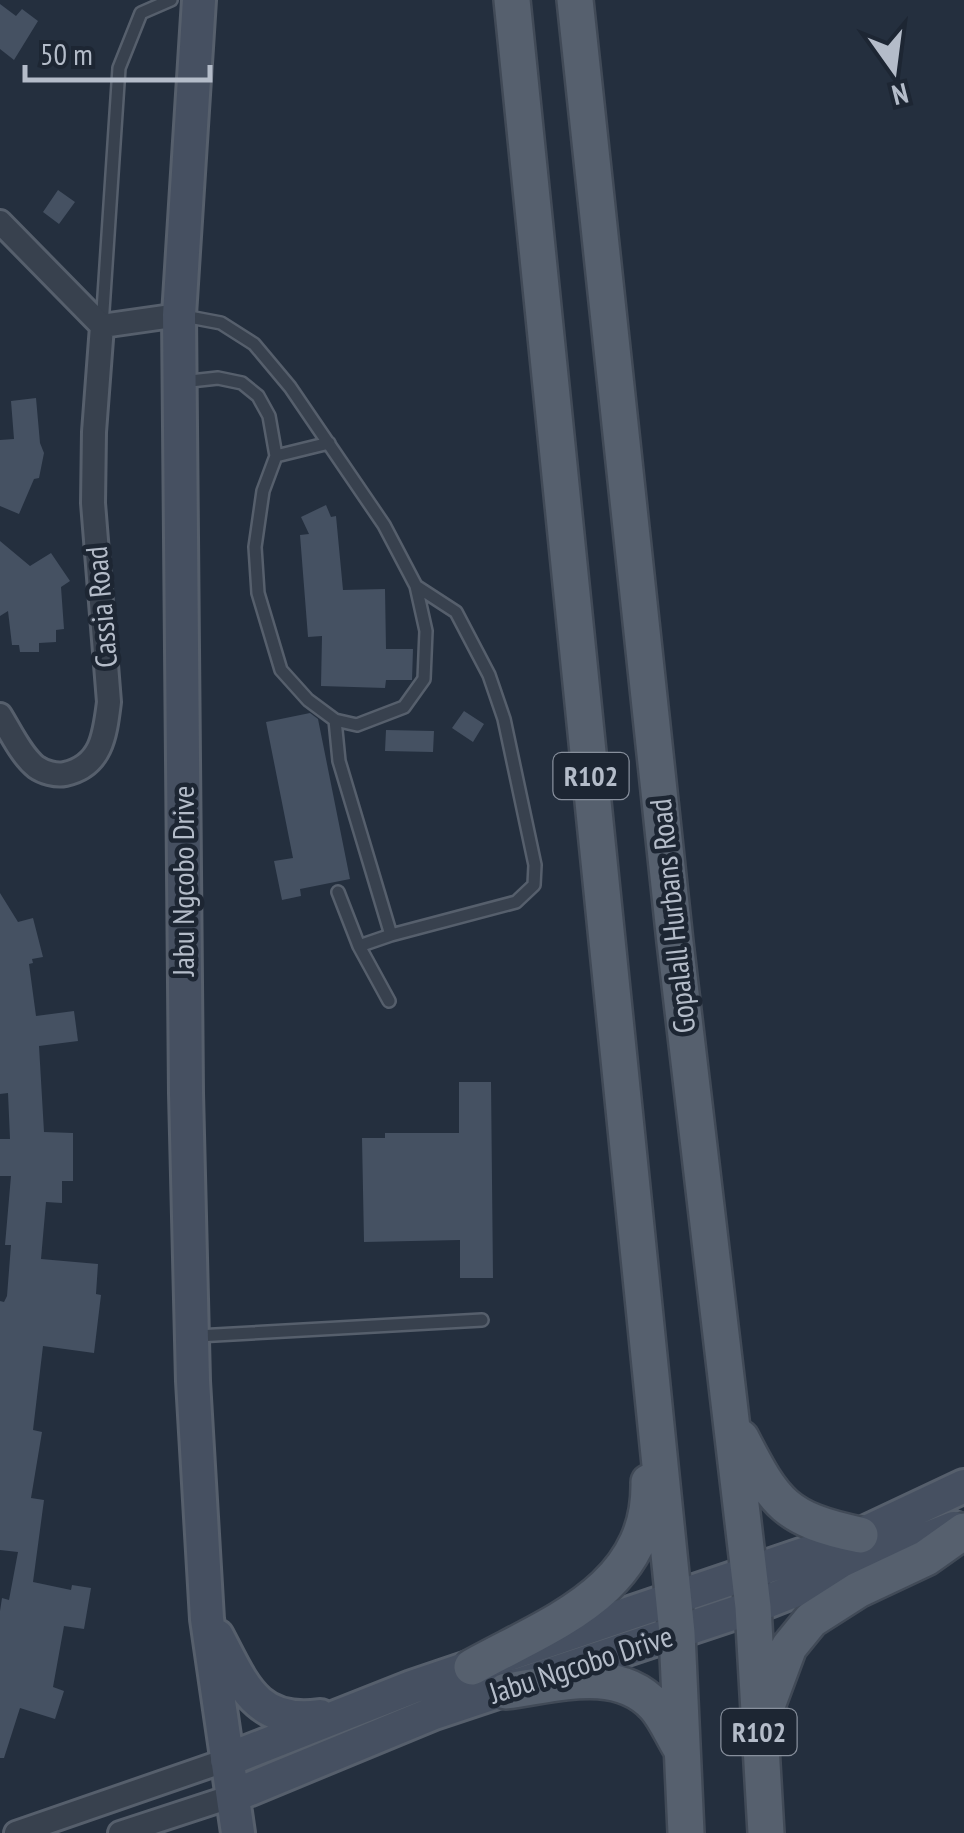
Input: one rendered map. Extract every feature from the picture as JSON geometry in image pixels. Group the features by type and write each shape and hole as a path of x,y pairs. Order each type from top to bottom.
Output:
{"main road":[{"name":"Jabu Ngcobo Drive","path":"199,0 180,315 186,1093 192,1337 207,1619 233,1796 434,1713 753,1607 964,1527"},
{"name":"R102","path":"512,0 677,1633 686,1833"},
{"name":"Gopalall Hurbans Road","path":"575,0 672,922 734,1424 753,1607 766,1833"},
{"path":"472,1666 593,1600 619,1576 650,1511 646,1342"},
{"path":"734,1424 765,1484 780,1502 800,1518 860,1535"},
{"name":"Jabu Ngcobo Drive","path":"227,1760 472,1666 860,1535 964,1486"},
{"path":"759,1730 790,1648 811,1620 858,1590 926,1558 964,1527"},
{"path":"207,1619 246,1690 276,1715 293,1720 356,1711"},
{"path":"506,1691 592,1680 620,1683 656,1706 682,1752"},
{"path":"233,1796 238,1833"}],"street":[{"path":"0,222 102,326 180,315"},
{"name":"Cassia Road","path":"0,715 36,766 58,776 79,770 95,758 106,734 109,702 94,503 94,432 102,326"},
{"path":"16,1833 227,1760"},
{"path":"120,1833 233,1796"}],"lane":[{"path":"102,326 118,68 141,14 170,0"},
{"path":"180,315 221,323 254,344 290,386 384,525 416,586 426,631 424,679 404,707 357,725 335,720 308,700 281,670 258,593 258,528 263,491 276,456 269,416 258,396 242,383 218,378 181,382"},
{"path":"276,456 329,443"},
{"path":"358,946 516,902 534,886 534,865 504,719 490,675 456,612 416,586"},
{"path":"335,720 339,760 391,936"},
{"path":"338,892 358,946 389,1001"},
{"path":"192,1337 482,1320"}],"building":[{"path":"0,4 16,16 22,9 38,21 14,60 0,49"},
{"path":"58,190 75,202 59,224 43,212"},
{"path":"36,398 44,453 39,478 34,479 19,514 0,506 0,440 14,439 11,401"},
{"path":"326,505 331,517 336,516 343,590 385,589 386,649 413,649 412,680 386,680 385,688 321,686 322,636 308,637 300,535 309,534 301,517"},
{"path":"0,541 30,566 51,553 70,581 61,587 64,629 56,630 56,642 39,643 39,652 20,652 19,645 12,645 8,611 0,616"},
{"path":"464,711 484,724 473,742 452,728"},
{"path":"310,713 318,719 350,879 300,889 301,896 282,900 274,861 293,858 266,722"},
{"path":"386,730 434,731 433,752 385,751"},
{"path":"0,893 18,922 33,918 43,957 32,959 29,964 36,1016 74,1011 78,1041 39,1046 44,1132 73,1133 73,1181 62,1181 62,1203 46,1202 41,1259 98,1264 96,1294 101,1295 94,1353 43,1346 33,1430 42,1432 31,1498 44,1500 33,1582 71,1590 72,1585 91,1588 84,1629 64,1626 53,1687 64,1691 55,1719 20,1708 4,1758 0,1758 0,1611 2,1598 9,1600 18,1552 0,1550 0,1301 4,1302 7,1296 11,1245 5,1245 11,1176 0,1176 0,1139 10,1139 8,1093 0,1094"},
{"path":"459,1082 491,1082 493,1278 460,1278 460,1240 364,1242 362,1138 385,1138 385,1133 459,1133"}]}
